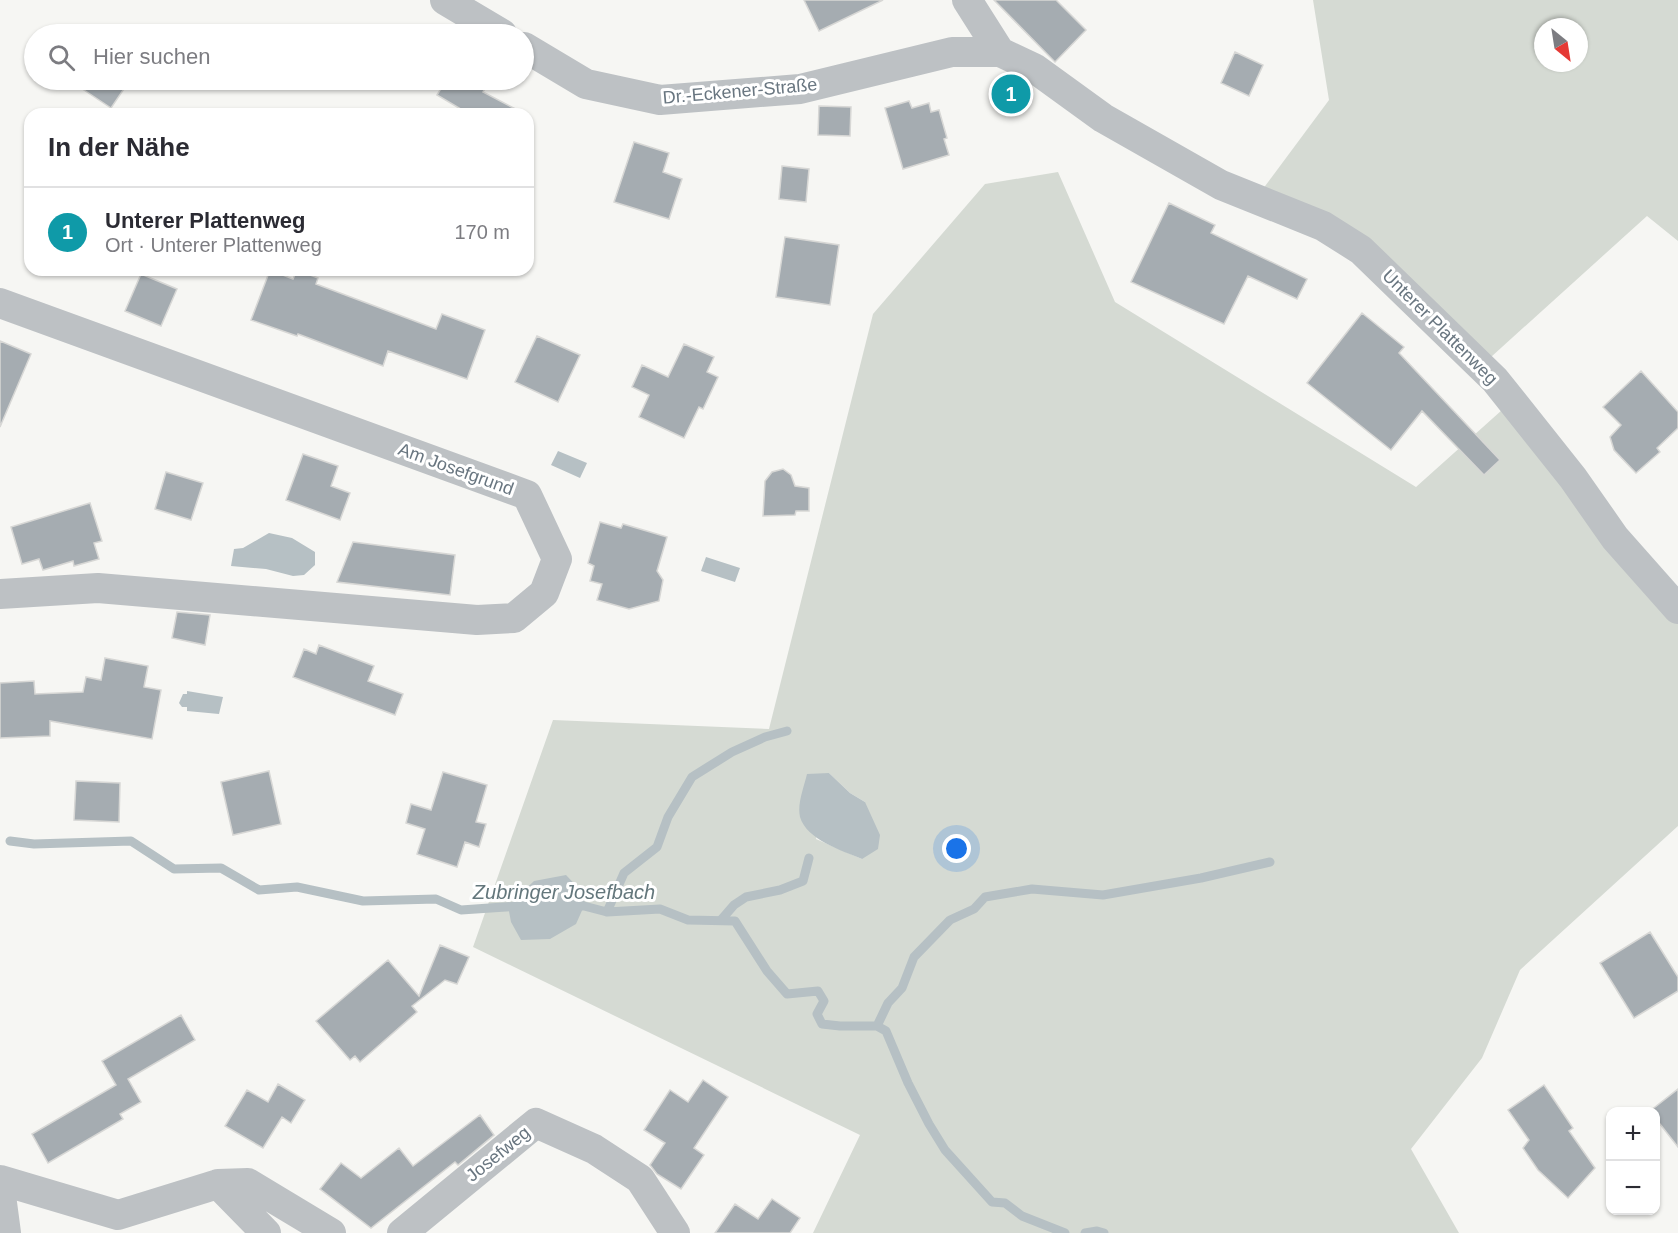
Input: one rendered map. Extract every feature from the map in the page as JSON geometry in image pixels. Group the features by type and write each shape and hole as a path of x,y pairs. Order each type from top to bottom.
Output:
{"street":[{"path":"444,0 485,24"},
{"path":"967,0 1000,52"},
{"name":"Dr.-Eckener-Straße","path":"534,53 586,84 660,100 800,89 952,52 1000,52"},
{"name":"Unterer Plattenweg","path":"1000,52 1034,68 1103,118 1221,185 1323,226 1361,250 1495,380 1573,478 1615,538 1678,609"},
{"name":"Am Josefgrund","path":"0,303 527,495 557,560 544,593 514,618 477,620 98,588 0,594"},
{"name":"Josefweg","path":"402,1233 536,1123 594,1149 640,1179 675,1233"},
{"path":"0,1180 118,1215 218,1184 248,1183 331,1233"},
{"path":"218,1184 266,1233"},
{"path":"0,1188 6,1233"}],"shaded area":[{"path":"1313,0 1678,0 1678,241 1647,216 1491,357 1678,606 1678,826 1520,970 1482,1058 1411,1149 1459,1233 813,1233 860,1135 473,947 553,720 769,729 873,314 985,184 1058,172 1115,302 1416,487 1502,410 1410,296 1254,201 1329,100","holes":["829,773 850,793 865,802 862,859 816,839"]}],"water":[{"path":"558,451 587,463 580,478 551,465"},
{"path":"269,533 292,538 315,552 315,565 304,575 293,576 266,569 231,566 234,549 243,548"},
{"path":"706,557 740,568 735,582 701,571"},
{"path":"187,691 223,697 219,714 187,711 187,707 182,707 179,703"},
{"path":"829,773 850,793 865,802 880,835 878,849 862,859 817,838 804,825 800,817 800,801 807,774"},
{"path":"566,875 585,895 584,906 576,924 550,939 521,940 511,922 508,906 534,881"}],"building":[{"path":"804,0 883,0 819,31"},
{"path":"994,0 1056,0 1086,30 1055,62"},
{"path":"1235,52 1263,65 1249,96 1221,83"},
{"path":"84,90 123,90 111,108"},
{"path":"440,90 484,90 483,92 514,108 459,108 437,95"},
{"path":"909,101 912,108 929,103 931,112 939,110 949,155 903,169 885,108"},
{"path":"819,106 851,107 850,136 818,135"},
{"path":"634,142 669,153 663,172 682,179 669,219 614,202"},
{"path":"782,166 809,169 806,202 779,199"},
{"path":"1169,203 1215,225 1211,233 1307,279 1297,299 1248,276 1224,324 1131,282"},
{"path":"785,237 839,245 830,305 776,297"},
{"path":"140,276 146,276 177,289 161,326 125,311"},
{"path":"268,276 285,276 293,279 294,276 313,276 318,278 316,284 436,329 442,314 485,330 467,379 388,351 383,366 298,334 297,336 251,320"},
{"path":"1362,313 1404,347 1399,353 1500,460 1484,475 1422,411 1391,450 1307,383"},
{"path":"537,336 580,355 558,402 515,382"},
{"path":"0,341 31,354 0,427"},
{"path":"684,344 714,357 707,372 718,377 703,409 699,407 684,438 639,417 649,395 632,387 642,365 668,377"},
{"path":"1641,371 1678,412 1678,428 1657,448 1660,452 1636,473 1614,450 1610,437 1621,425 1603,407"},
{"path":"303,454 338,466 331,486 350,493 340,520 286,500"},
{"path":"783,469 791,475 795,486 809,488 809,511 796,511 795,515 763,516 765,481 772,472"},
{"path":"166,472 203,483 191,520 155,509"},
{"path":"90,503 102,541 94,543 99,559 74,566 73,561 43,570 39,559 22,564 11,527"},
{"path":"600,522 621,528 623,524 667,537 657,571 663,580 659,601 629,609 597,600 602,584 590,581 594,566 588,563"},
{"path":"353,542 455,555 450,595 337,582"},
{"path":"177,612 210,615 205,645 172,638"},
{"path":"319,645 374,666 368,681 403,694 395,715 293,677 304,649 316,654"},
{"path":"105,658 148,666 144,687 161,690 152,739 50,721 50,736 0,738 0,683 34,681 35,694 83,692 86,677 101,680"},
{"path":"269,771 281,824 233,835 221,782"},
{"path":"443,772 487,785 476,822 486,824 479,847 465,842 457,867 417,854 425,829 406,823 411,804 431,810"},
{"path":"76,781 120,783 119,822 74,820"},
{"path":"1650,932 1678,977 1678,991 1634,1018 1600,963"},
{"path":"440,945 469,957 457,984 445,980 412,1006 417,1012 360,1062 355,1056 350,1060 316,1021 388,960 419,996"},
{"path":"181,1015 195,1040 128,1079 141,1102 120,1114 123,1119 48,1163 32,1134 116,1085 102,1061"},
{"path":"703,1080 728,1097 694,1148 704,1155 681,1189 657,1174 650,1165 665,1143 644,1130 670,1090 688,1102"},
{"path":"278,1084 305,1100 291,1123 282,1117 263,1148 225,1126 247,1090 268,1102"},
{"path":"1544,1085 1573,1128 1569,1131 1595,1168 1568,1198 1538,1170 1523,1148 1529,1140 1508,1110"},
{"path":"1678,1089 1678,1147 1660,1124 1660,1107 1655,1107"},
{"path":"480,1115 494,1135 458,1165 455,1162 371,1228 320,1189 341,1163 361,1178 399,1148 413,1166"},
{"path":"772,1199 800,1218 790,1233 715,1233 735,1204 758,1219"}],"waterway":[{"path":"607,912 624,873 657,847 668,817 692,777 732,752 765,737 787,731"},
{"name":"Zubringer Josefbach","path":"10,841 34,844 131,841 174,869 221,868 259,890 297,887 363,901 436,899 461,910 519,906"},
{"path":"721,920 734,905 746,897 780,890 803,881 809,858"},
{"path":"877,1026 888,1003 902,988 914,957 950,920 974,909 985,897 1032,889 1103,895 1201,878 1270,862"},
{"name":"Zubringer Josefbach","path":"575,906 607,912 660,909 688,920 735,921 767,971 787,994 818,991 824,1001 817,1014 822,1024 877,1026 886,1031 908,1083 945,1150 992,1202 1005,1203 1022,1216 1065,1233"},
{"name":"Zubringer Josefbach","path":"1085,1233 1097,1231 1104,1233"}],"place":[{"name":"Unterer Plattenweg","path":"1011,94"}]}
